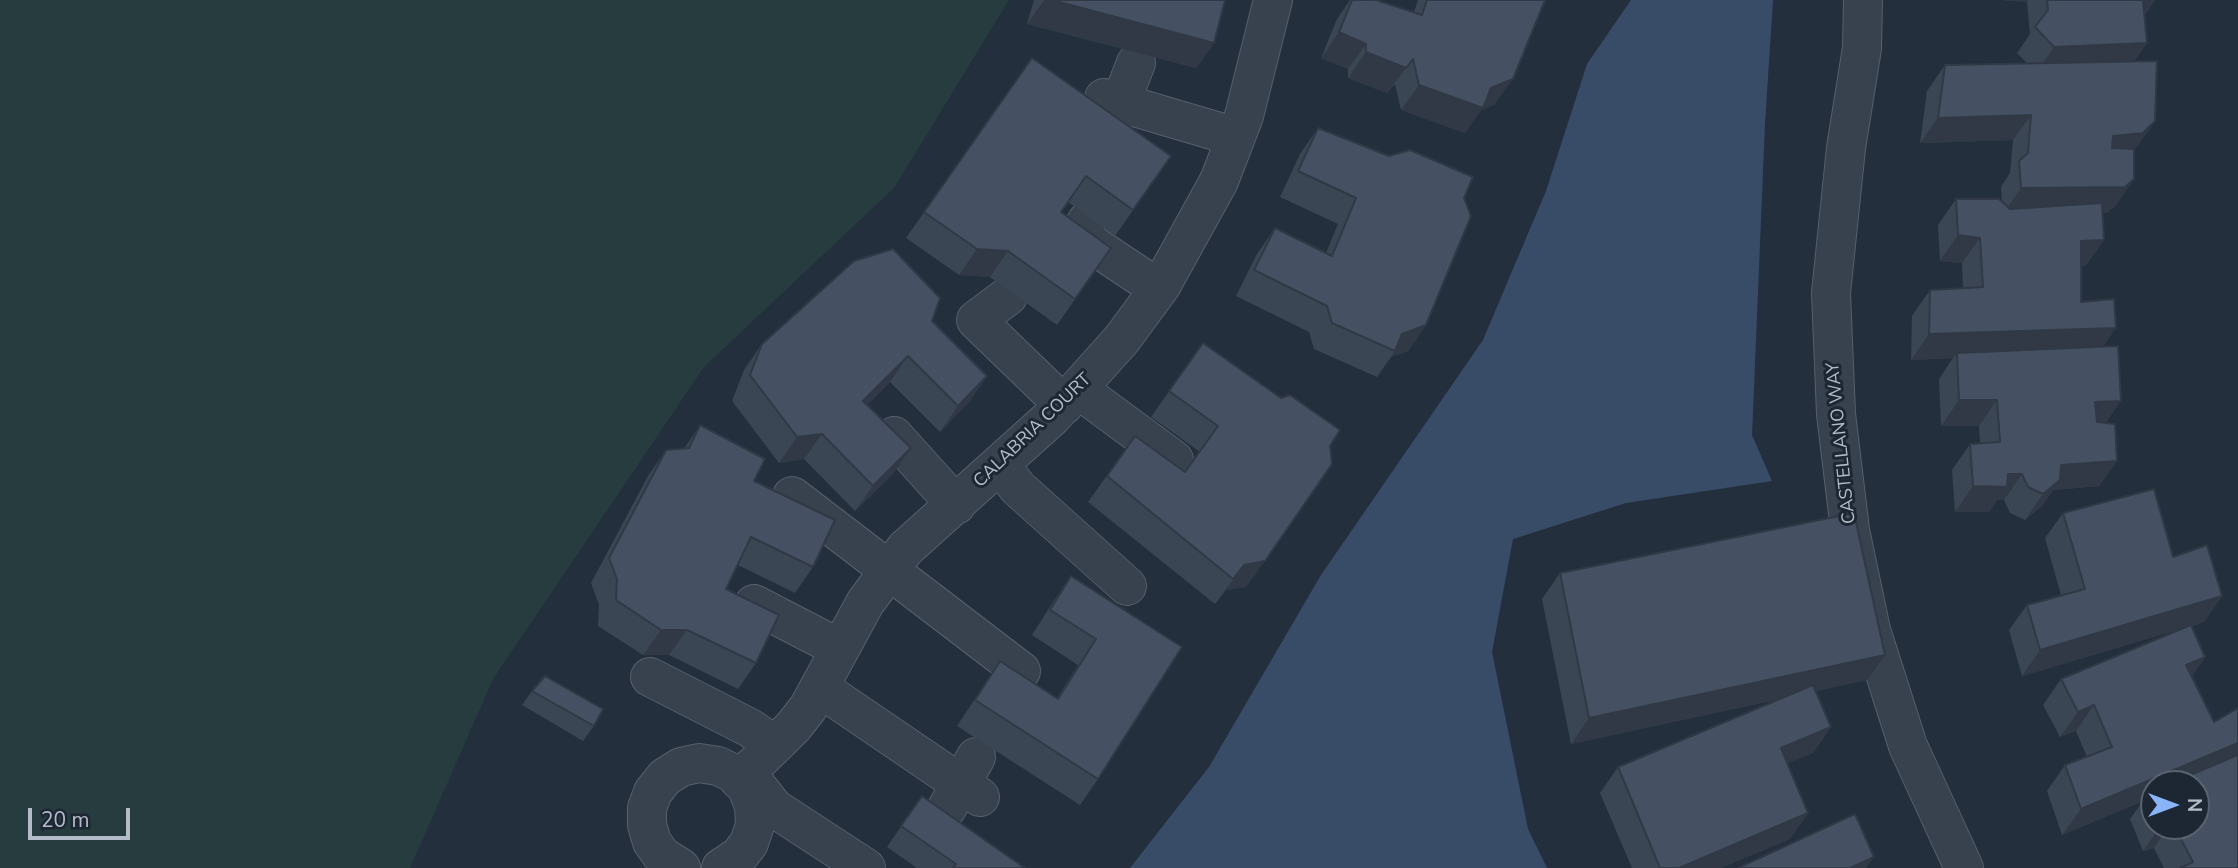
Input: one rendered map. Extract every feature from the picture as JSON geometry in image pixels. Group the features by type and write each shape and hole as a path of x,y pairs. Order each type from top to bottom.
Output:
{"street":[{"name":"CALABRIA COURT","path":"743,776 793,727 820,688 839,648 905,549 1000,466 1071,397 1122,340 1159,289 1198,224 1236,137 1273,0"},
{"name":"CASTELLANO WAY","path":"1863,0 1862,48 1846,148 1831,293 1836,414 1850,530 1871,630 1908,746 1964,868"},
{"path":"1136,63 1111,112 1236,137"},
{"path":"1078,235 1159,289"},
{"path":"1008,296 964,332 1160,453"},
{"path":"896,436 956,505"},
{"path":"1000,466 1018,488 1124,568 1089,603"},
{"path":"792,496 1013,663"},
{"path":"753,605 839,648"},
{"path":"650,677 750,728 775,745"},
{"path":"820,688 966,787"},
{"path":"681,868 662,856 652,842 647,825 647,808 653,792 665,777 681,767 699,763 718,765 743,776 774,808 866,868"},
{"path":"721,868 739,856 749,843 755,825 754,806 743,776"}],"green space":[{"path":"0,0 1009,0 894,188 704,367 493,679 410,868 0,868"}],"water":[{"path":"1631,0 1773,0 1752,435 1772,481 1626,503 1513,539 1492,652 1528,829 1547,868 1130,868 1209,767 1321,575 1483,340 1546,191 1587,64"}],"building":[{"path":"1052,0 1225,0 1214,43"},
{"path":"1352,0 1376,0 1422,15 1427,0 1545,0 1513,79 1491,88 1483,108 1419,85 1413,59 1406,68 1366,52 1366,44 1339,32"},
{"path":"2047,0 2143,0 2147,43 2054,47 2035,27 2048,10"},
{"path":"1032,58 1171,156 1133,210 1086,176 1061,212 1111,248 1075,299 1008,251 977,249 924,212"},
{"path":"2157,61 2155,121 2143,133 2113,136 2112,148 2134,149 2134,179 2125,187 2021,188 2019,161 2028,153 2031,115 1938,118 1945,65"},
{"path":"1318,128 1389,156 1410,150 1473,177 1464,198 1471,216 1426,325 1402,334 1395,351 1332,323 1327,306 1254,270 1275,228 1332,256 1356,198 1298,171"},
{"path":"1956,199 1999,199 2010,209 2102,203 2104,240 2081,241 2081,302 2114,299 2116,328 1929,334 1930,290 1983,287 1980,238 1958,235"},
{"path":"893,249 940,298 932,321 987,376 958,406 908,356 863,401 911,448 873,486 822,434 797,437 750,375 762,344 854,261"},
{"path":"1203,343 1281,398 1290,395 1340,430 1330,446 1332,464 1265,561 1244,565 1233,579 1107,476 1135,436 1185,472 1218,426 1169,391"},
{"path":"2118,346 2121,401 2095,402 2097,422 2115,424 2117,461 2061,465 2060,480 2043,494 2028,487 2022,474 2008,474 2007,487 1973,486 1970,444 2000,442 1997,400 1959,400 1957,353"},
{"path":"700,425 765,459 754,481 835,520 813,567 751,537 726,589 779,615 756,663 687,630 661,630 616,600 617,579 609,558 666,450 689,448"},
{"path":"2154,489 2173,557 2207,545 2222,596 2040,650 2027,605 2085,589 2063,513"},
{"path":"1854,513 1885,655 1589,718 1560,573"},
{"path":"1071,576 1182,647 1098,779 975,700 1000,661 1058,699 1096,639 1050,610"},
{"path":"2191,625 2205,657 2186,665 2214,722 2238,708 2238,743 2174,770 2140,770 2140,784 2081,809 2065,765 2112,747 2094,705 2078,712 2061,679"},
{"path":"545,676 603,709 594,726 532,691"},
{"path":"1813,685 1831,727 1781,748 1808,813 1679,868 1660,868 1618,767"},
{"path":"2238,755 2238,868 2180,868 2193,862 2181,840 2210,840 2210,770 2202,770"},
{"path":"922,796 1025,868 953,868 956,864 901,826"},
{"path":"1855,814 1874,857 1850,868 1738,868"}]}
